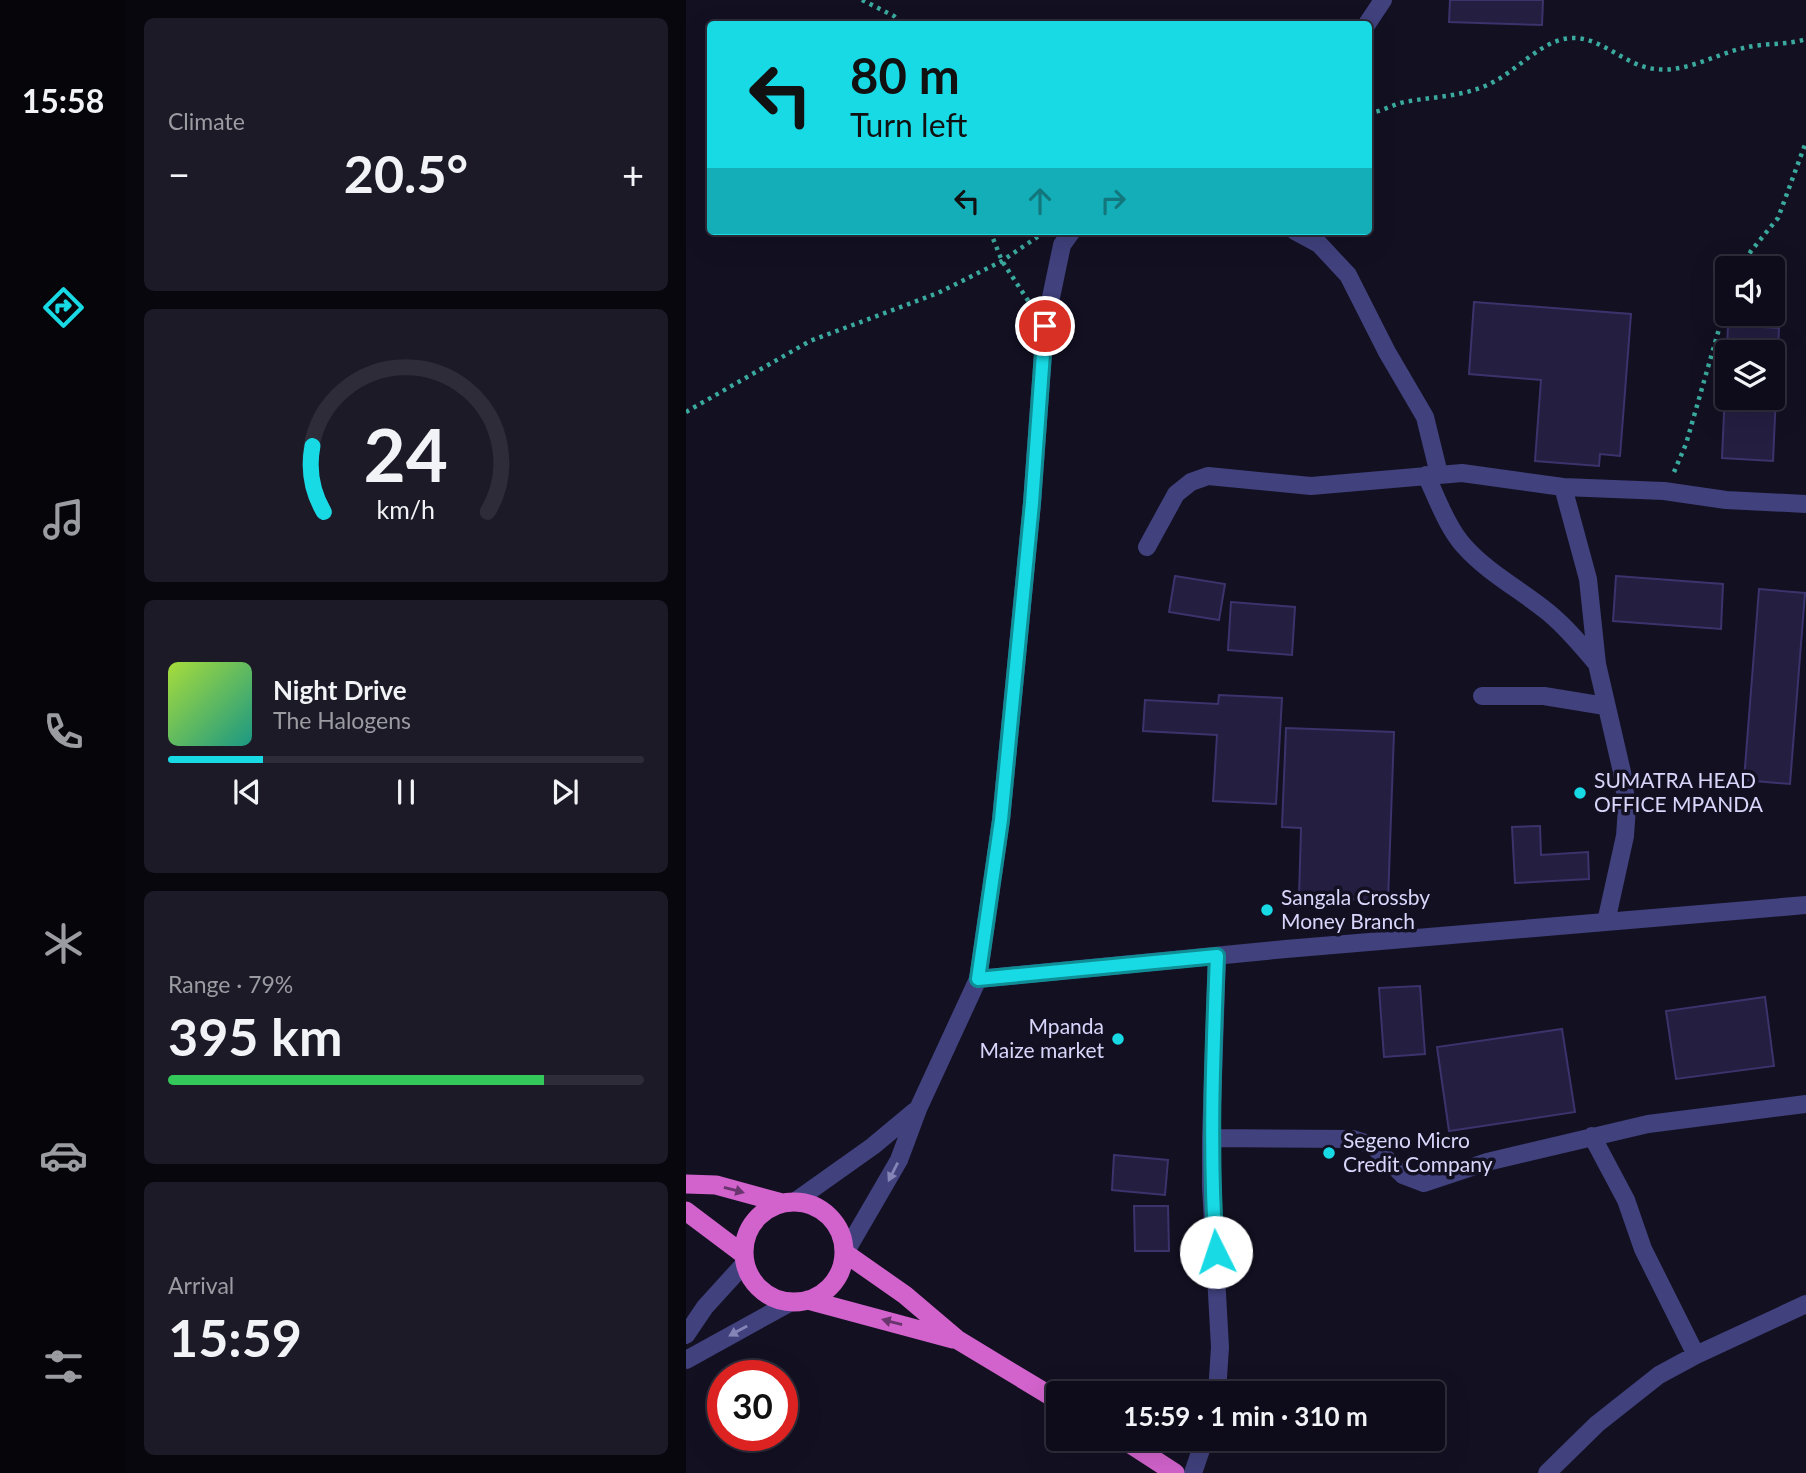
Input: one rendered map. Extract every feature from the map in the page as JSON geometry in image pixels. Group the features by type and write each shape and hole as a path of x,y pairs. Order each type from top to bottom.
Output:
{"highway":[{"path":"686,1184 716,1185 817,1207 832,1219 842,1234 845,1253 840,1273 827,1290 799,1301"},
{"path":"744,1258 750,1227 758,1216 789,1201"},
{"path":"686,1211 744,1258 754,1282 770,1296 958,1340"},
{"path":"845,1253 905,1295 958,1340 1046,1393"},
{"path":"1141,1451 1175,1473"}],"street":[{"path":"1369,21 1383,0"},
{"path":"845,1253 899,1160 918,1109 978,979 1001,820 1032,503 1045,326 1062,244 1069,235"},
{"path":"1302,235 1319,244 1348,275 1387,352 1425,417 1440,505 1463,545 1518,592 1547,612 1574,636 1597,664"},
{"path":"1147,547 1175,494 1191,482 1208,476 1230,476 1311,486 1433,474 1489,476 1563,487 1664,492 1726,500 1806,505"},
{"path":"1563,487 1588,579 1597,664 1622,772 1627,807 1625,836 1606,922"},
{"path":"1482,696 1544,696 1605,706"},
{"path":"978,979 1806,905"},
{"path":"1217,956 1211,1187 1220,1347 1217,1381"},
{"path":"1211,1138 1353,1139 1372,1145 1404,1175 1424,1183 1487,1162 1648,1124 1806,1104"},
{"path":"789,1201 873,1146 918,1109"},
{"path":"1592,1136 1626,1200 1643,1250 1696,1355"},
{"path":"686,1335 744,1258"},
{"path":"686,1360 799,1301"},
{"path":"1547,1473 1597,1424 1659,1375 1806,1304"},
{"path":"1193,1473 1201,1451"}],"path":[{"path":"862,0 899,21"},
{"path":"1372,112 1402,103 1456,96 1475,90 1506,75 1547,46 1562,39 1579,39 1602,45 1642,67 1658,70 1682,67 1746,47 1806,39"},
{"path":"1748,256 1778,218 1806,142"},
{"path":"992,235 1002,261 1045,326"},
{"path":"686,412 810,341 937,293 1002,261 1040,235"},
{"path":"1664,492 1686,444 1720,326"}],"building":[{"path":"1450,0 1543,0 1542,25 1449,22"},
{"path":"1474,302 1631,314 1620,456 1600,454 1599,466 1535,461 1541,380 1469,374"},
{"path":"1728,326 1779,328 1778,340 1727,340"},
{"path":"1724,410 1775,410 1773,461 1722,458"},
{"path":"1175,576 1225,584 1219,620 1169,612"},
{"path":"1616,576 1723,584 1721,629 1613,621"},
{"path":"1759,589 1805,593 1790,784 1744,780"},
{"path":"1231,602 1295,607 1292,655 1228,650"},
{"path":"1219,695 1282,698 1276,804 1213,801 1217,735 1143,731 1145,700 1218,704"},
{"path":"1286,728 1394,732 1388,901 1299,897 1301,828 1282,827"},
{"path":"1540,826 1541,855 1588,852 1589,879 1515,883 1512,827"},
{"path":"1420,986 1425,1054 1384,1057 1379,988"},
{"path":"1765,997 1774,1066 1676,1079 1666,1011"},
{"path":"1562,1029 1575,1112 1449,1131 1437,1047"},
{"path":"1114,1155 1168,1160 1165,1195 1112,1190"},
{"path":"1134,1206 1168,1206 1169,1251 1135,1251"}],"place":[{"name":"SUMATRA HEAD OFFICE MPANDA","path":"1580,793"},
{"name":"Sangala Crossby Money Branch","path":"1267,910"},
{"name":"Mpanda Maize market","path":"1118,1039"},
{"name":"Segeno Micro Credit Company","path":"1329,1153"}],"route":[{"path":"1045,326 1032,503 1001,820 978,979 1217,956 1211,1138 1211,1187 1216,1252"}]}
